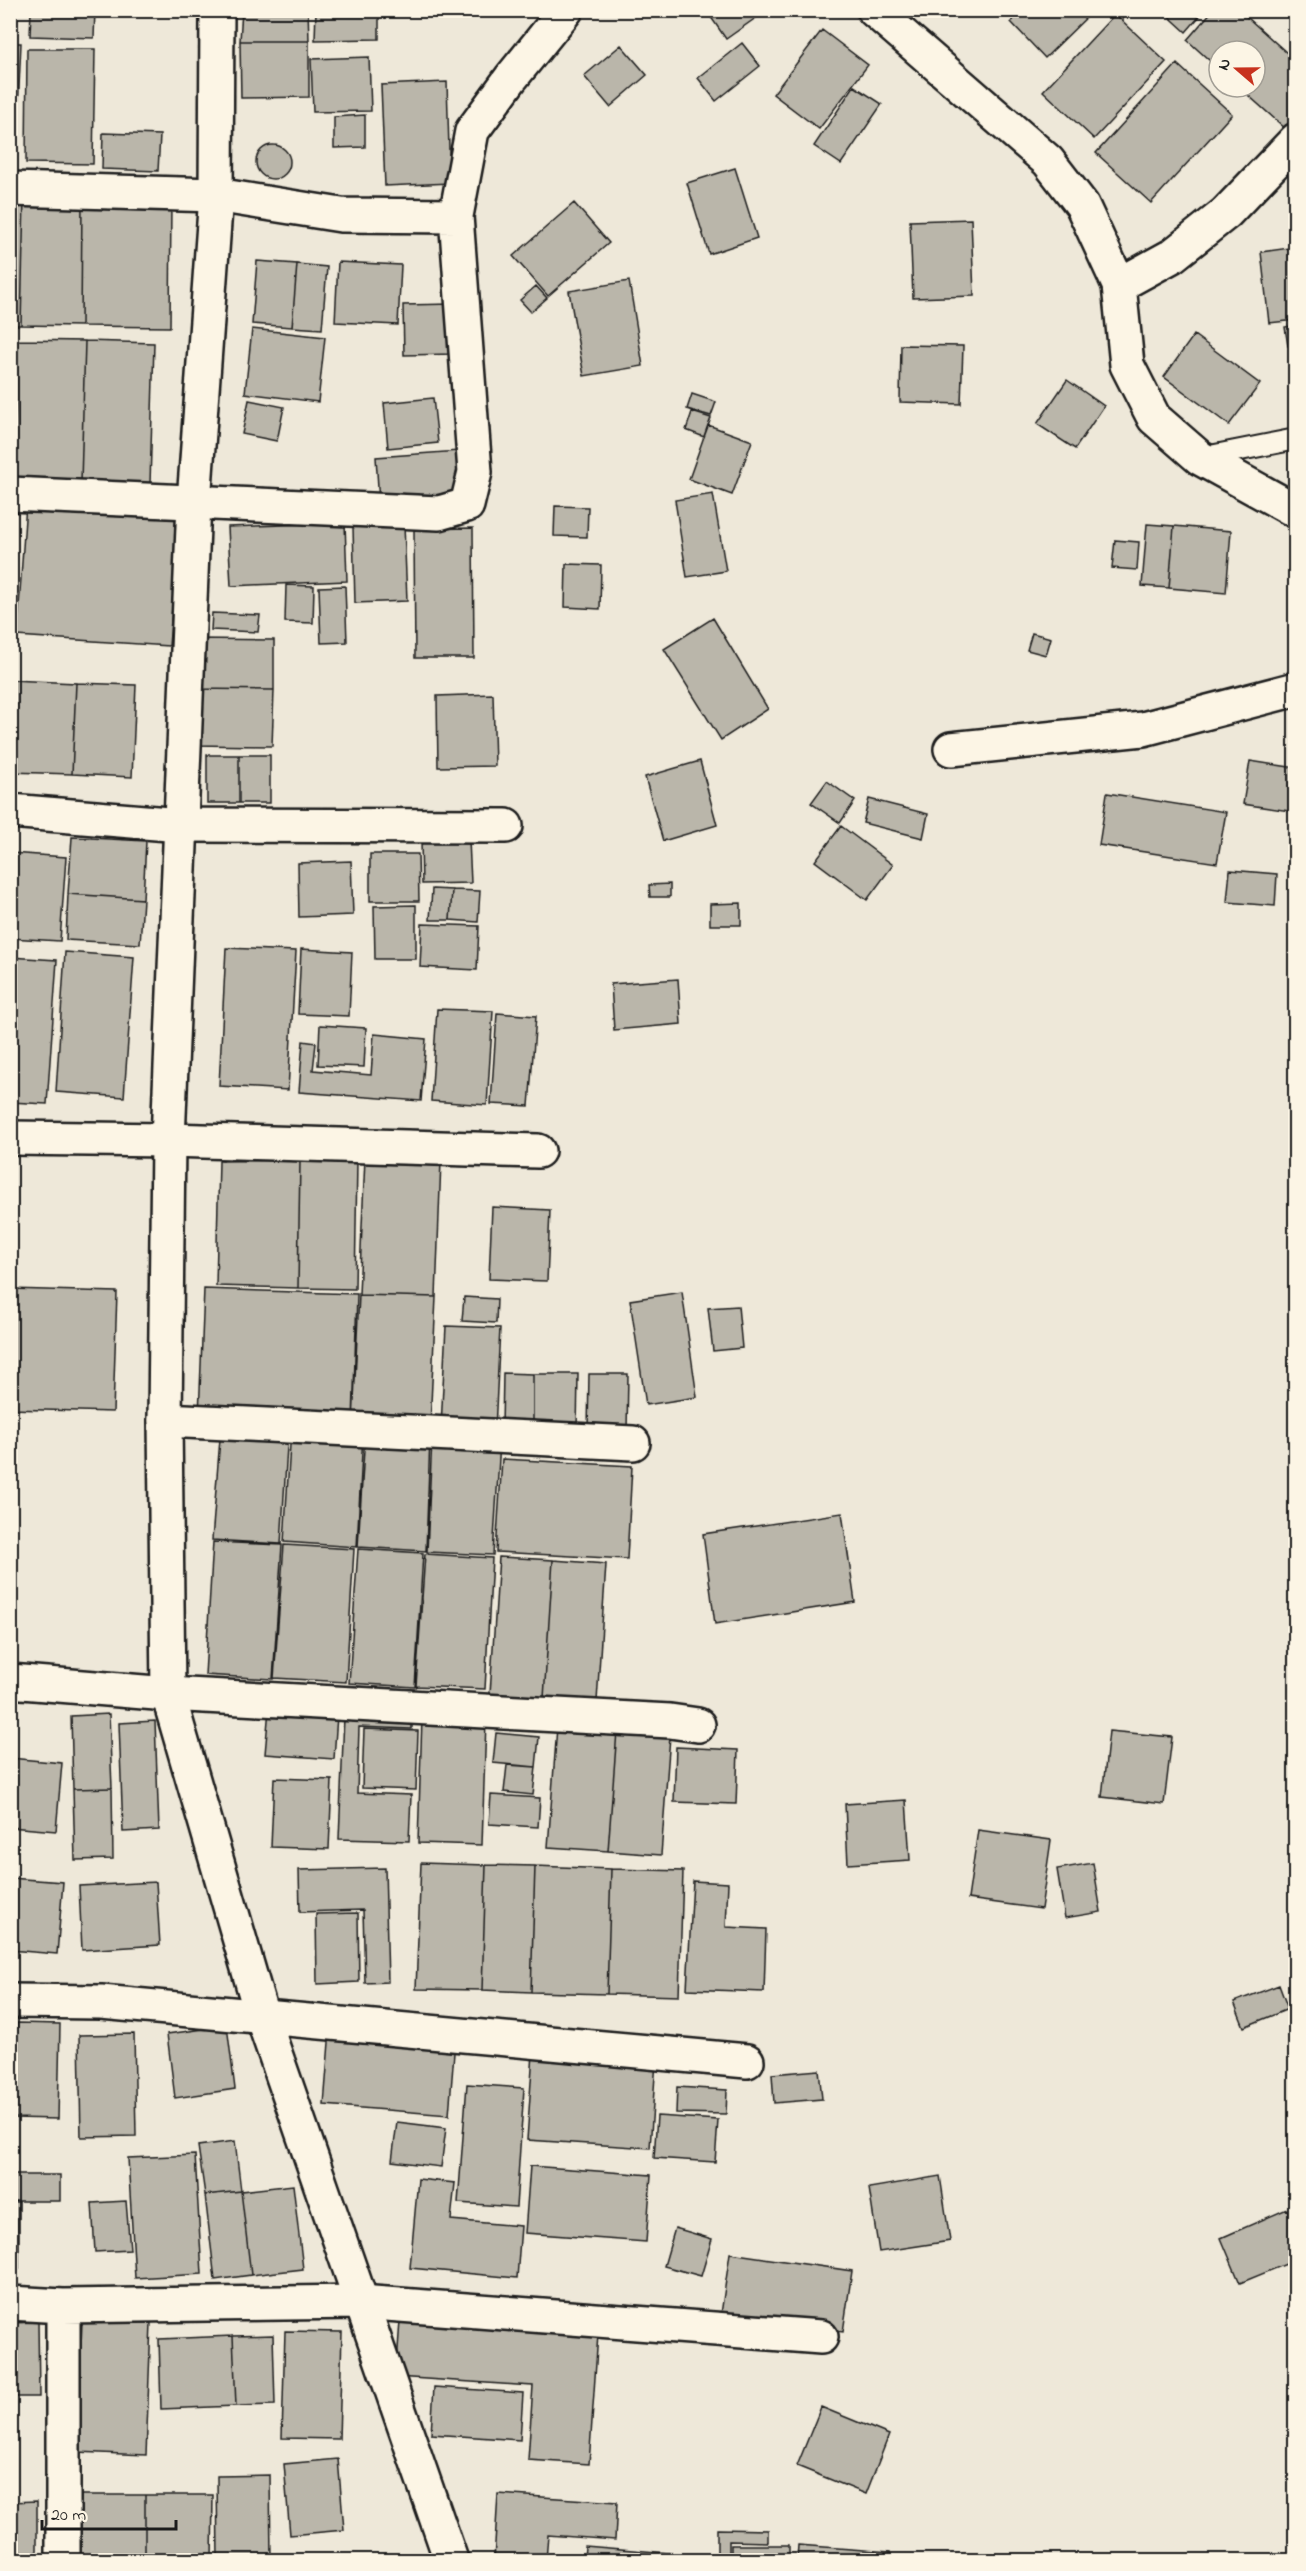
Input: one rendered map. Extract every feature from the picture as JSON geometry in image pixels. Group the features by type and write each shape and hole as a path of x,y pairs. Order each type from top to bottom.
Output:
{"street":[{"path":"217,10 216,195 194,502 168,1140 165,1420 168,1694 262,2016 451,2560"},
{"path":"10,494 439,513 467,505 475,472 456,216 472,131 566,10"},
{"path":"874,10 1048,161 1082,206 1119,285 1127,365 1154,418 1200,458 1296,511"},
{"path":"1119,285 1172,256 1226,213 1296,140"},
{"path":"10,189 216,195 340,215 456,216"},
{"path":"951,749 1143,729 1296,688"},
{"path":"10,811 181,825 506,826"},
{"path":"10,1138 168,1140 538,1151"},
{"path":"165,1420 633,1443"},
{"path":"10,1681 168,1694 670,1721 698,1725"},
{"path":"10,2001 101,2002 747,2061"},
{"path":"10,2303 63,2306 360,2302 821,2337"},
{"path":"63,2306 63,2560"}],"lane":[{"path":"1200,458 1296,439"}],"building":[{"path":"31,10 95,10 94,38 30,36"},
{"path":"242,10 308,10 309,41 240,41"},
{"path":"316,10 379,10 379,39 315,40"},
{"path":"706,10 767,10 726,39"},
{"path":"1022,10 1094,10 1045,58 1011,22"},
{"path":"1162,10 1205,10 1186,32"},
{"path":"1213,10 1239,10 1296,61 1296,120 1287,130 1252,99 1267,99 1267,39 1207,39 1207,58 1187,40"},
{"path":"1115,14 1166,62 1094,139 1043,91"},
{"path":"822,30 868,65 819,129 773,94"},
{"path":"240,41 309,41 309,97 241,98"},
{"path":"10,43 21,43 18,109 10,108"},
{"path":"742,43 760,66 716,101 698,78"},
{"path":"621,45 647,75 610,107 584,76"},
{"path":"27,49 95,49 93,164 26,163"},
{"path":"369,57 371,111 313,112 311,59"},
{"path":"1177,64 1207,91 1207,99 1216,99 1232,114 1151,203 1096,153"},
{"path":"447,82 450,183 385,186 381,85"},
{"path":"854,86 882,104 841,164 814,146"},
{"path":"365,115 365,147 334,148 334,117"},
{"path":"103,133 160,135 158,171 102,169"},
{"path":"273,145 285,150 290,162 285,174 273,179 261,174 256,162 261,150"},
{"path":"735,168 757,238 709,254 687,183"},
{"path":"10,197 24,198 21,325 10,325"},
{"path":"24,198 82,198 81,326 21,325"},
{"path":"82,198 171,200 170,327 81,326"},
{"path":"574,203 609,243 548,296 513,256"},
{"path":"971,219 974,296 913,298 910,221"},
{"path":"1296,247 1296,320 1269,323 1261,252"},
{"path":"257,261 297,264 292,327 252,324"},
{"path":"338,262 401,265 398,325 335,322"},
{"path":"297,264 327,267 322,329 292,327"},
{"path":"629,281 643,366 584,376 569,291"},
{"path":"536,286 547,298 531,312 520,300"},
{"path":"453,304 454,354 404,355 403,305"},
{"path":"1296,325 1296,345 1288,346 1285,327"},
{"path":"252,329 325,337 318,402 245,393"},
{"path":"1194,335 1260,384 1229,425 1164,377"},
{"path":"10,339 17,340 14,481 10,481"},
{"path":"17,340 85,341 81,482 14,481"},
{"path":"85,341 154,343 150,484 81,482"},
{"path":"901,345 963,346 961,404 900,402"},
{"path":"1067,380 1104,406 1075,449 1037,424"},
{"path":"692,394 716,402 711,416 687,409"},
{"path":"433,398 438,443 388,448 384,403"},
{"path":"249,400 284,407 277,441 242,434"},
{"path":"692,412 711,418 704,437 686,430"},
{"path":"708,425 752,441 732,495 689,479"},
{"path":"459,451 461,496 379,502 376,457"},
{"path":"713,494 726,571 687,577 675,500"},
{"path":"26,504 179,514 169,646 17,636"},
{"path":"555,506 588,507 587,537 554,536"},
{"path":"345,523 347,581 231,586 228,527"},
{"path":"1147,524 1174,526 1169,588 1142,586"},
{"path":"404,525 407,601 355,603 353,527"},
{"path":"1174,526 1231,531 1226,593 1169,588"},
{"path":"473,528 474,658 415,658 414,529"},
{"path":"1115,540 1139,542 1137,570 1112,568"},
{"path":"566,564 601,565 600,609 565,607"},
{"path":"286,585 314,586 313,623 285,622"},
{"path":"345,586 347,642 321,643 319,587"},
{"path":"212,613 260,615 258,632 211,630"},
{"path":"713,618 768,709 721,740 664,649"},
{"path":"1032,633 1051,638 1046,655 1027,650"},
{"path":"196,639 274,640 274,690 195,689"},
{"path":"10,680 76,683 72,774 10,772"},
{"path":"76,683 136,685 132,777 72,774"},
{"path":"195,689 274,690 272,746 194,745"},
{"path":"493,694 495,766 438,767 437,696"},
{"path":"207,755 239,755 239,803 207,803"},
{"path":"239,755 270,755 270,803 239,803"},
{"path":"700,761 717,825 663,841 645,777"},
{"path":"1250,761 1296,768 1296,812 1243,804"},
{"path":"827,781 855,801 840,823 811,803"},
{"path":"1107,793 1226,812 1217,863 1099,845"},
{"path":"869,799 928,814 923,838 863,823"},
{"path":"841,826 893,865 867,900 815,861"},
{"path":"72,837 146,841 143,899 68,894"},
{"path":"469,840 471,883 422,884 421,842"},
{"path":"10,853 66,857 60,941 10,938"},
{"path":"370,854 418,854 419,901 370,901"},
{"path":"351,861 353,915 299,917 298,863"},
{"path":"1230,870 1277,874 1275,906 1227,902"},
{"path":"670,884 670,897 650,897 649,885"},
{"path":"432,889 452,890 450,920 430,920"},
{"path":"452,890 480,891 478,922 450,920"},
{"path":"68,894 143,899 140,944 66,940"},
{"path":"741,903 741,925 710,925 710,904"},
{"path":"416,905 416,959 375,959 374,906"},
{"path":"422,924 479,926 477,970 420,967"},
{"path":"226,948 296,951 288,1090 219,1086"},
{"path":"301,949 352,952 349,1016 298,1014"},
{"path":"65,952 134,957 124,1097 56,1092"},
{"path":"10,957 57,960 47,1104 10,1102"},
{"path":"678,979 681,1024 614,1030 611,984"},
{"path":"437,1009 493,1011 487,1105 431,1101"},
{"path":"497,1013 536,1016 529,1106 491,1104"},
{"path":"320,1025 366,1028 364,1067 318,1065"},
{"path":"374,1034 426,1039 421,1101 299,1092 303,1041 316,1043 313,1070 371,1075"},
{"path":"365,1158 441,1160 436,1297 359,1295"},
{"path":"300,1160 298,1288 216,1286 219,1161"},
{"path":"300,1160 357,1160 355,1289 298,1288"},
{"path":"492,1207 550,1210 547,1281 489,1279"},
{"path":"10,1289 117,1292 113,1412 10,1409"},
{"path":"204,1289 357,1294 353,1422 199,1416"},
{"path":"682,1292 697,1397 646,1405 630,1300"},
{"path":"359,1295 436,1297 430,1425 353,1422"},
{"path":"464,1297 497,1299 496,1323 462,1321"},
{"path":"738,1306 742,1348 713,1351 708,1308"},
{"path":"446,1326 500,1328 495,1429 441,1427"},
{"path":"503,1373 533,1374 533,1429 502,1429"},
{"path":"533,1374 578,1374 577,1429 533,1429"},
{"path":"589,1374 628,1374 627,1431 588,1431"},
{"path":"221,1426 288,1430 281,1544 212,1540"},
{"path":"291,1428 363,1433 357,1547 284,1542"},
{"path":"365,1433 430,1437 426,1551 358,1547"},
{"path":"432,1438 500,1442 493,1555 427,1552"},
{"path":"502,1459 632,1466 627,1559 496,1552"},
{"path":"842,1513 855,1602 715,1624 703,1534"},
{"path":"213,1542 282,1545 273,1679 205,1675"},
{"path":"284,1545 354,1549 346,1682 274,1678"},
{"path":"358,1549 423,1553 415,1687 349,1683"},
{"path":"425,1554 492,1558 485,1689 416,1686"},
{"path":"499,1557 553,1560 544,1698 490,1694"},
{"path":"553,1560 606,1564 597,1701 544,1698"},
{"path":"269,1709 337,1715 334,1759 265,1754"},
{"path":"109,1714 112,1788 73,1789 71,1716"},
{"path":"344,1717 412,1720 412,1729 359,1727 357,1793 411,1795 409,1841 339,1839"},
{"path":"422,1718 486,1720 482,1845 418,1843"},
{"path":"155,1721 159,1830 123,1832 119,1723"},
{"path":"557,1727 617,1731 608,1851 548,1847"},
{"path":"364,1729 418,1731 416,1790 362,1788"},
{"path":"617,1731 670,1736 661,1855 608,1851"},
{"path":"1109,1731 1172,1737 1164,1804 1102,1797"},
{"path":"496,1733 539,1737 536,1767 493,1763"},
{"path":"676,1747 738,1750 736,1804 674,1802"},
{"path":"10,1758 62,1763 56,1831 10,1827"},
{"path":"507,1765 536,1767 533,1795 504,1792"},
{"path":"274,1778 332,1780 329,1849 271,1847"},
{"path":"112,1788 113,1859 75,1860 73,1789"},
{"path":"491,1795 540,1798 538,1827 489,1824"},
{"path":"906,1800 910,1860 848,1864 845,1804"},
{"path":"978,1830 1051,1840 1041,1909 968,1899"},
{"path":"421,1863 486,1865 482,1990 416,1989"},
{"path":"1093,1863 1101,1912 1065,1918 1057,1869"},
{"path":"486,1865 535,1866 531,1992 482,1990"},
{"path":"535,1866 611,1869 607,1994 531,1992"},
{"path":"385,1868 388,1982 365,1983 363,1910 300,1912 299,1870"},
{"path":"611,1869 683,1871 679,1996 607,1994"},
{"path":"10,1878 63,1882 57,1954 10,1950"},
{"path":"693,1881 728,1883 726,1927 766,1929 764,1992 687,1989"},
{"path":"156,1882 160,1945 82,1950 79,1886"},
{"path":"358,1913 359,1982 317,1984 316,1914"},
{"path":"1279,1985 1288,2009 1244,2027 1234,2002"},
{"path":"17,2023 60,2024 58,2119 15,2118"},
{"path":"227,2026 235,2089 175,2098 167,2034"},
{"path":"330,2030 455,2040 449,2115 324,2105"},
{"path":"134,2034 136,2136 81,2137 79,2035"},
{"path":"533,2053 656,2061 650,2148 527,2140"},
{"path":"819,2070 822,2099 774,2103 772,2074"},
{"path":"467,2084 524,2088 516,2207 458,2203"},
{"path":"677,2087 727,2090 726,2114 676,2113"},
{"path":"657,2116 718,2120 715,2162 654,2158"},
{"path":"397,2122 446,2128 441,2167 392,2161"},
{"path":"235,2141 241,2191 205,2195 198,2146"},
{"path":"195,2155 202,2274 135,2278 128,2158"},
{"path":"530,2166 651,2175 646,2242 525,2233"},
{"path":"10,2175 60,2175 60,2201 10,2201"},
{"path":"940,2176 950,2241 879,2252 869,2188"},
{"path":"418,2179 455,2183 451,2220 521,2226 517,2278 410,2268"},
{"path":"293,2185 303,2269 251,2275 241,2191"},
{"path":"241,2191 251,2275 215,2280 205,2195"},
{"path":"126,2201 130,2250 95,2252 92,2203"},
{"path":"10,2202 19,2202 19,2269 10,2269"},
{"path":"1287,2209 1296,2230 1296,2260 1240,2283 1221,2238"},
{"path":"675,2228 712,2239 701,2276 664,2266"},
{"path":"730,2253 852,2271 843,2332 721,2314"},
{"path":"82,2321 151,2323 146,2455 77,2452"},
{"path":"400,2321 598,2334 589,2464 528,2460 533,2386 396,2377"},
{"path":"38,2322 39,2397 10,2397 10,2323"},
{"path":"285,2331 342,2332 339,2439 282,2438"},
{"path":"273,2335 275,2405 236,2406 233,2336"},
{"path":"233,2336 236,2406 161,2409 159,2339"},
{"path":"434,2387 523,2393 520,2440 431,2434"},
{"path":"821,2407 889,2435 866,2494 797,2466"},
{"path":"338,2459 344,2530 290,2535 284,2464"},
{"path":"270,2475 271,2560 218,2560 217,2476"},
{"path":"498,2494 617,2502 615,2540 548,2535 546,2560 494,2560"},
{"path":"76,2495 145,2495 145,2560 76,2560"},
{"path":"145,2495 213,2495 212,2560 145,2560"},
{"path":"37,2501 37,2560 10,2560 10,2502"},
{"path":"717,2529 768,2530 768,2542 729,2541 729,2560 717,2560"},
{"path":"731,2545 789,2545 789,2560 731,2560"},
{"path":"798,2545 890,2552 890,2560 797,2560"},
{"path":"585,2546 716,2557 715,2560 584,2560"}]}
